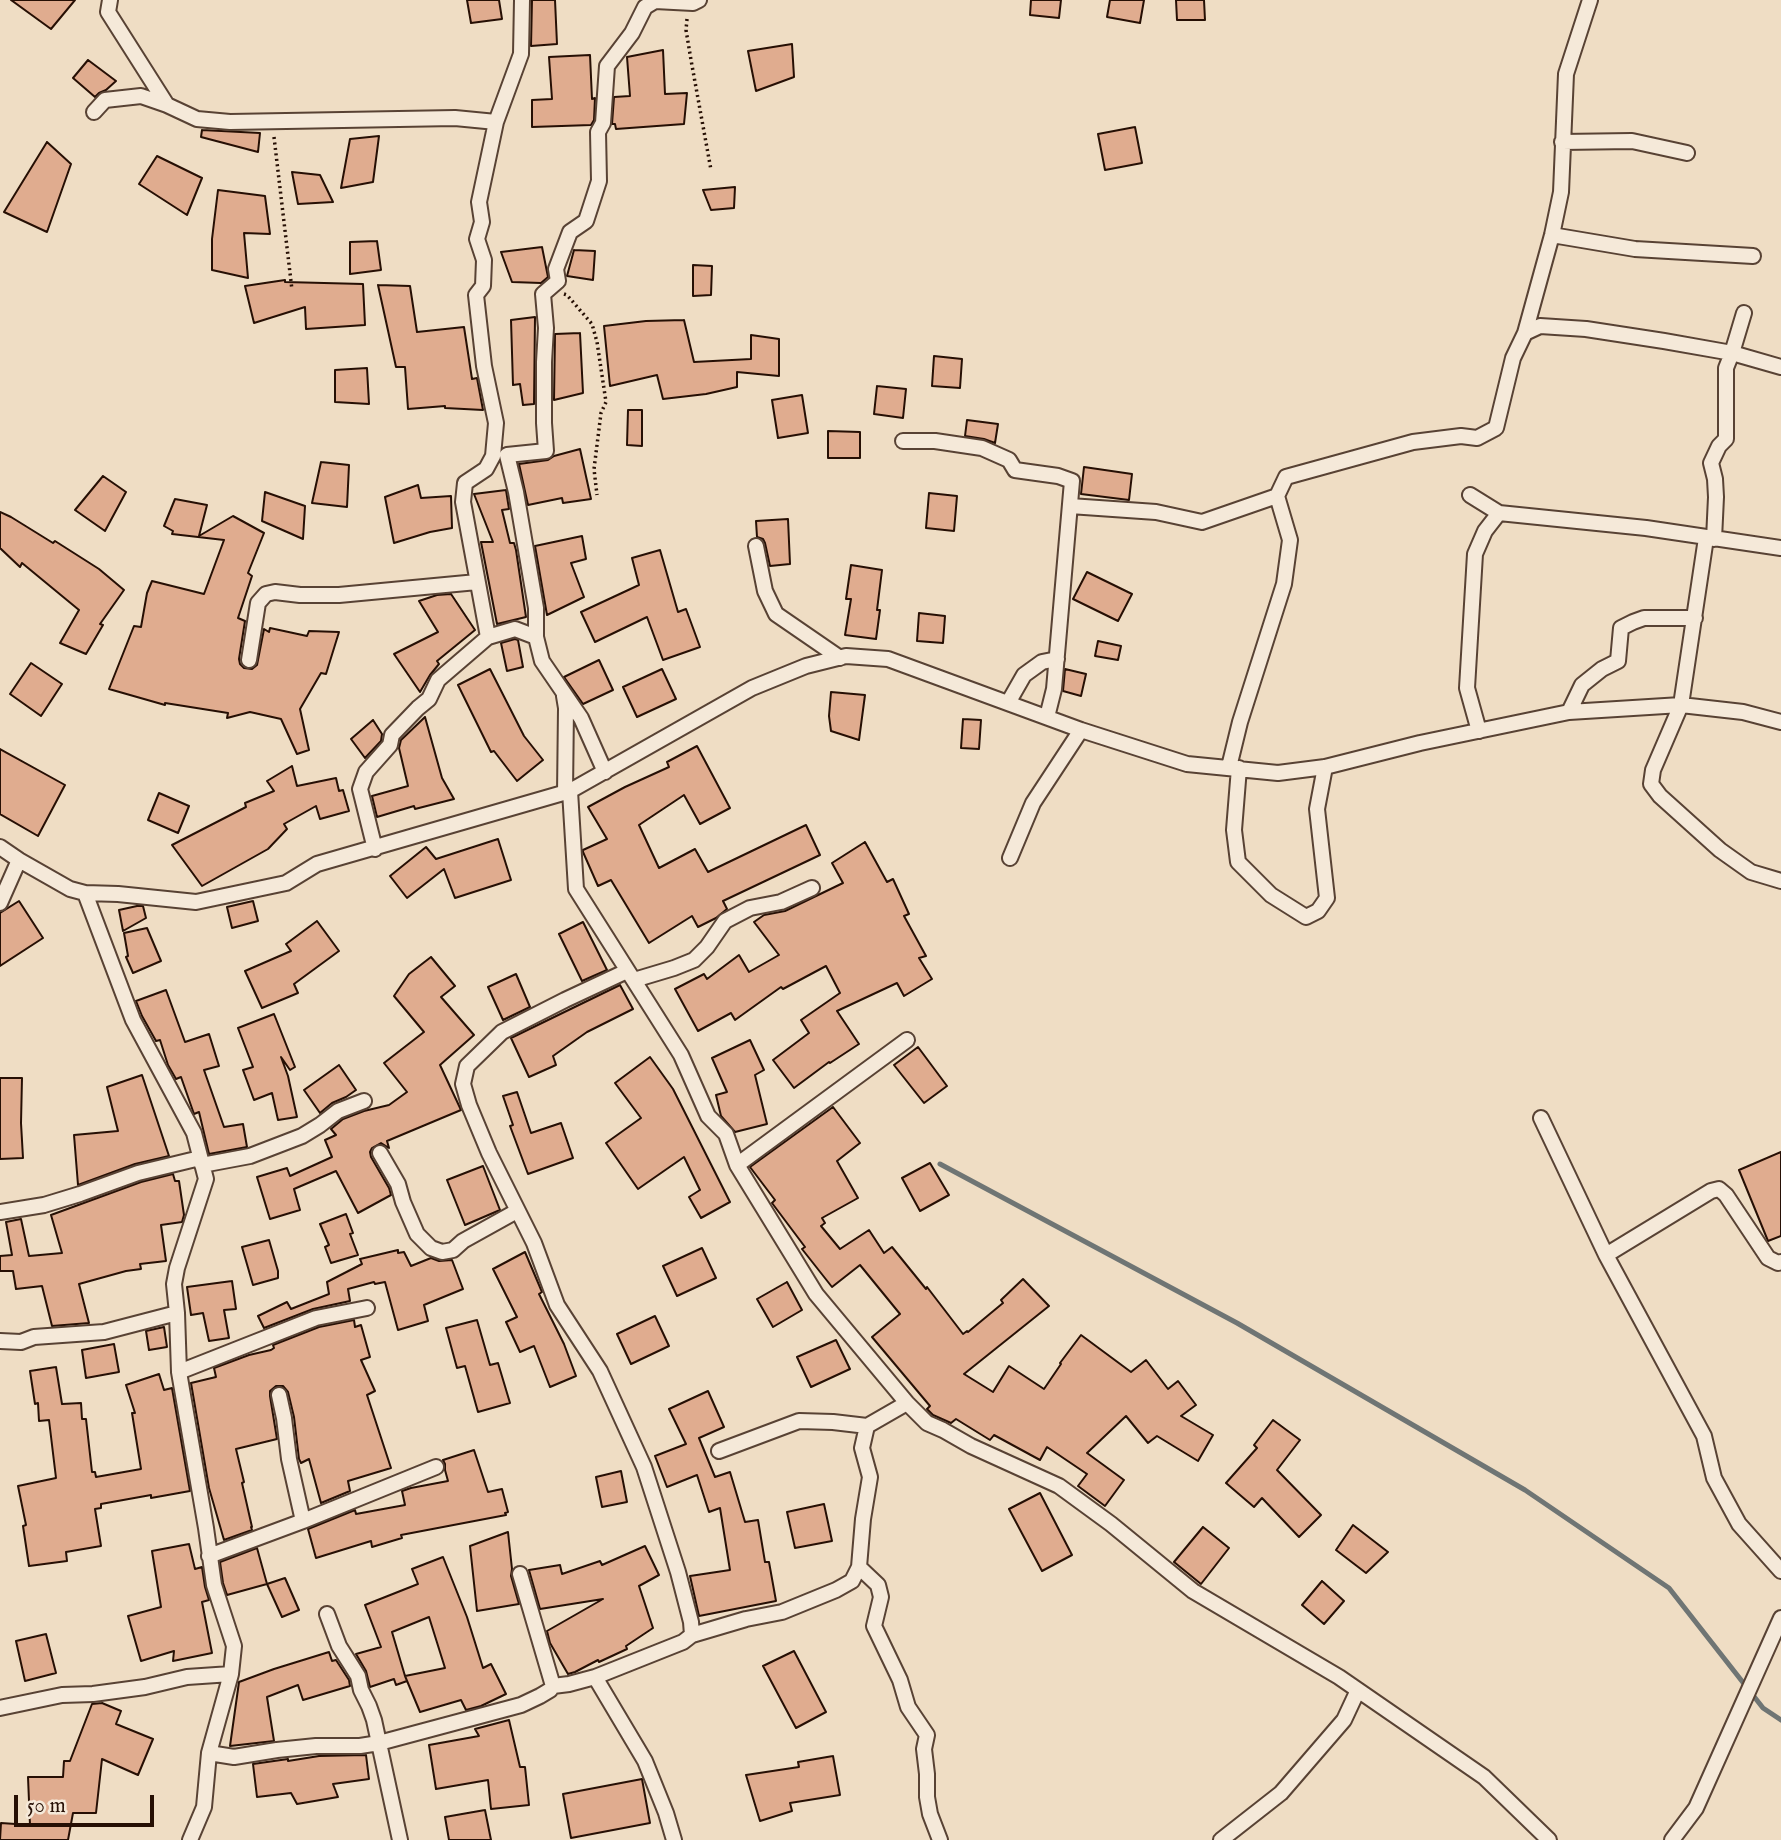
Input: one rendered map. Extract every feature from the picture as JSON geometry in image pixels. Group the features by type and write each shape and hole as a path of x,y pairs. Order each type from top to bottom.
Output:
{"street":[{"path":"110,0 108,12 167,105"},
{"path":"488,637 463,502 465,483 486,469 493,456 496,423 484,366 475,295 484,286 484,260 477,239 482,222 479,202 496,122 521,54 522,0"},
{"path":"1325,767 1317,810 1326,898 1318,911 1306,917 1271,895 1238,862 1234,830 1234,768 1241,722 1284,584 1290,540 1277,496 1286,477 1316,467 1413,442 1461,436 1477,438 1496,428 1513,358 1525,333 1552,234 1561,192 1566,74 1590,0"},
{"path":"605,772 581,718 542,662 536,637 536,608 507,455 545,451 544,362 547,327 543,294 558,281 556,269 570,232 586,221 599,181 597,132 603,123 607,66 632,33 645,7 655,1 693,1"},
{"path":"94,112 105,100 141,96 197,119 230,122 455,118 496,122"},
{"path":"1562,142 1632,141 1687,153"},
{"path":"1552,234 1634,249 1753,256"},
{"path":"1744,313 1726,368 1726,439 1719,446 1712,463 1716,496 1681,705 1653,770 1651,784 1660,796 1720,850 1751,872 1781,881"},
{"path":"1525,333 1540,326 1586,329 1732,353 1781,367"},
{"path":"903,441 935,441 982,448 1009,460 1015,470 1058,476 1072,481 1054,689 1047,717"},
{"path":"1470,495 1499,513 1646,528 1781,548"},
{"path":"1070,506 1156,512 1202,523 1277,496"},
{"path":"1479,731 1467,688 1475,554 1485,531 1499,513"},
{"path":"757,546 765,591 776,614 840,658"},
{"path":"249,660 258,603 266,594 275,592 339,595 477,582"},
{"path":"1569,712 1581,685 1618,661 1621,628 1644,618 1695,618"},
{"path":"375,849 360,789 366,772 390,745 392,735 429,699 438,680 488,637 515,629 536,637"},
{"path":"0,847 70,889 85,894 118,894 196,902 286,883 317,864 568,792 752,688 806,666 846,656 888,659 1080,730 1187,764 1278,773 1325,767 1420,743 1569,712 1681,705 1743,712 1781,722"},
{"path":"1008,703 1024,675 1042,662 1057,659"},
{"path":"563,690 576,889 681,1055 708,1116 726,1134 737,1165 816,1293 907,1403 927,1423 1059,1486 1111,1524 1193,1591 1339,1677 1483,1777 1549,1840"},
{"path":"1010,858 1033,803 1080,730"},
{"path":"0,903 19,860"},
{"path":"692,1635 678,1572 644,1467 600,1371 556,1305 534,1243 469,1105 463,1084 467,1066 502,1032 565,1000 630,976 674,968 694,960 725,921 750,908 781,902 812,888"},
{"path":"85,894 133,1020 194,1133 206,1179 174,1284 179,1372 214,1585 234,1646 231,1674 209,1753 204,1807 190,1840"},
{"path":"737,1165 907,1041"},
{"path":"0,1212 44,1205 80,1195 138,1173 250,1156 302,1136 338,1111 364,1101"},
{"path":"1541,1118 1606,1255 1704,1436 1714,1478 1739,1524 1781,1571"},
{"path":"380,1153 398,1184 417,1234 431,1248 442,1252 453,1250 463,1241 517,1211"},
{"path":"1606,1255 1711,1191 1719,1189 1726,1195 1768,1258 1781,1262"},
{"path":"179,1372 316,1318 367,1308"},
{"path":"0,1341 21,1342 34,1337 104,1332 177,1314"},
{"path":"279,1395 289,1459 303,1521"},
{"path":"719,1451 799,1421 867,1426 907,1403"},
{"path":"209,1753 234,1757 316,1746 379,1743 521,1705 553,1686 596,1677 683,1642 692,1635 746,1619 782,1612 836,1590 852,1581 859,1567 870,1477 862,1448 867,1426"},
{"path":"209,1556 436,1467"},
{"path":"859,1567 878,1585 881,1597 874,1626 900,1680 908,1707 927,1735 924,1749 927,1797 940,1840"},
{"path":"520,1574 553,1686"},
{"path":"327,1614 339,1646 358,1676 374,1720 400,1840"},
{"path":"1672,1840 1696,1808 1781,1618"},
{"path":"0,1708 62,1695 93,1695 145,1687 187,1676 231,1674"},
{"path":"596,1677 645,1761 674,1840"},
{"path":"1221,1840 1281,1794 1344,1720 1358,1690"}],"path":[{"path":"693,1 686,30 711,170"},
{"path":"272,121 292,290"},
{"path":"549,289 567,295 592,324 597,342 606,402 601,414 594,469 597,495"}],"building":[{"path":"11,0 75,0 51,29"},
{"path":"467,0 499,0 502,19 471,23"},
{"path":"532,0 555,0 557,44 531,46"},
{"path":"1031,0 1061,0 1059,18 1030,15"},
{"path":"1110,0 1144,0 1140,23 1107,17"},
{"path":"1176,0 1204,0 1205,20 1177,20"},
{"path":"792,44 794,77 756,91 748,51"},
{"path":"663,50 665,94 687,93 684,124 616,129 615,124 612,124 614,97 630,96 627,57"},
{"path":"590,55 592,99 595,98 594,120 591,125 532,127 532,100 552,99 549,57"},
{"path":"88,60 116,81 95,97 73,78"},
{"path":"1135,127 1142,163 1105,170 1098,134"},
{"path":"202,130 260,133 258,152 201,137"},
{"path":"379,136 373,182 341,188 350,139"},
{"path":"47,142 71,164 47,232 4,212"},
{"path":"157,156 202,178 187,215 139,184"},
{"path":"292,172 320,175 333,202 298,204"},
{"path":"735,187 734,208 711,210 703,190"},
{"path":"218,190 265,196 270,234 244,233 248,278 212,270 212,239"},
{"path":"377,241 381,270 350,274 350,242"},
{"path":"542,247 548,277 541,283 512,282 501,252"},
{"path":"574,250 595,251 593,280 567,276"},
{"path":"693,265 712,266 711,295 693,296"},
{"path":"285,280 363,284 365,325 306,329 305,307 254,323 245,286"},
{"path":"378,285 410,286 417,332 464,327 472,379 477,378 483,410 445,406 408,409 405,367 396,367"},
{"path":"535,317 534,404 523,405 520,384 513,385 511,320"},
{"path":"684,320 694,362 751,359 751,335 779,339 779,376 737,372 737,387 663,399 657,375 610,386 604,326"},
{"path":"580,333 583,393 554,400 555,334"},
{"path":"934,356 962,359 960,388 932,386"},
{"path":"367,368 369,404 335,402 335,370"},
{"path":"877,386 906,389 903,418 874,414"},
{"path":"802,395 808,433 778,438 772,400"},
{"path":"628,410 642,410 642,446 627,445"},
{"path":"967,420 998,424 995,443 965,436"},
{"path":"828,431 860,432 860,458 828,458"},
{"path":"580,449 591,499 563,503 562,498 528,505 519,464 548,460"},
{"path":"321,462 349,465 347,507 312,503"},
{"path":"1084,467 1132,474 1129,500 1081,494"},
{"path":"103,476 126,492 105,531 75,510"},
{"path":"418,485 421,498 451,496 452,528 394,543 385,497"},
{"path":"506,490 509,509 502,510 510,543 514,543 516,550 526,617 497,624 481,542 493,542 474,494"},
{"path":"265,492 305,506 303,539 262,521"},
{"path":"929,493 957,496 954,531 926,528"},
{"path":"175,499 207,505 199,536 233,516 264,533 248,573 252,576 238,618 245,621 239,659 244,668 252,669 257,665 264,629 269,632 270,628 307,636 309,631 339,632 326,674 321,673 300,709 309,750 297,754 281,719 250,712 227,718 228,713 165,705 109,689 134,626 141,627 152,581 204,594 224,540 172,534 173,531 164,526"},
{"path":"0,512 53,543 55,541 99,569 124,590 100,624 103,625 86,654 60,643 79,610 22,563 20,567 0,548"},
{"path":"788,519 790,564 770,566 765,543 757,537 756,521"},
{"path":"582,536 586,559 571,563 584,597 547,615 535,546"},
{"path":"660,550 678,612 686,609 700,647 663,660 647,617 595,642 581,612 639,585 632,558"},
{"path":"851,565 882,570 876,639 845,635 851,599 846,599"},
{"path":"1087,572 1132,594 1118,621 1073,599"},
{"path":"451,594 475,630 437,661 439,664 420,692 394,654 438,632 419,601"},
{"path":"919,613 945,616 943,643 917,641"},
{"path":"518,640 523,667 507,671 501,643"},
{"path":"1098,641 1121,646 1118,660 1095,656"},
{"path":"599,660 613,690 583,704 564,677"},
{"path":"31,663 62,684 41,716 10,694"},
{"path":"490,669 524,736 543,760 517,781 494,751 491,752 458,685"},
{"path":"662,669 676,699 637,717 623,687"},
{"path":"1065,669 1086,674 1081,696 1063,691"},
{"path":"831,692 865,695 859,740 831,731"},
{"path":"425,717 442,778 454,799 415,809 414,806 377,817 372,796 408,786 399,748 401,740"},
{"path":"963,719 981,720 979,749 961,748"},
{"path":"373,720 382,734 381,741 365,758 351,739"},
{"path":"697,746 730,808 700,824 684,795 639,825 659,868 695,849 708,872 806,825 820,855 723,901 727,909 716,918 698,927 692,916 649,943 611,880 598,886 583,850 607,839 588,807 669,767 667,762"},
{"path":"0,749 65,785 38,836 0,814"},
{"path":"292,766 297,786 336,778 339,791 343,790 349,811 320,819 316,806 284,824 287,829 268,849 202,886 172,845 246,807 245,803 274,791 267,781"},
{"path":"159,793 189,806 178,833 148,820"},
{"path":"498,839 511,880 455,898 444,869 407,898 390,876 426,847 436,859"},
{"path":"865,842 887,882 893,879 909,914 904,916 926,956 919,958 932,979 904,996 897,983 837,1011 859,1044 794,1088 773,1060 809,1033 801,1020 840,993 826,966 783,989 781,987 735,1020 731,1013 698,1031 675,989 704,974 707,979 739,955 749,972 779,955 754,922 764,915 785,911 843,883 832,863"},
{"path":"19,901 43,938 0,966 0,913"},
{"path":"253,901 258,921 232,928 227,907"},
{"path":"143,906 146,918 123,931 119,910"},
{"path":"317,921 339,951 294,984 298,993 262,1008 245,971 291,951 286,944"},
{"path":"583,922 607,970 582,981 559,934"},
{"path":"147,928 161,961 133,973 126,957 124,933"},
{"path":"431,957 455,986 441,997 474,1035 440,1065 461,1110 387,1141 389,1148 381,1143 372,1148 371,1157 391,1195 358,1213 336,1171 294,1189 300,1210 270,1219 257,1177 287,1168 290,1176 332,1157 325,1140 336,1135 331,1129 343,1119 389,1105 407,1092 384,1063 424,1032 394,996 409,974"},
{"path":"516,974 530,1007 503,1020 488,987"},
{"path":"620,985 633,1009 587,1032 553,1056 556,1065 529,1077 511,1038"},
{"path":"166,990 185,1042 209,1034 219,1066 204,1070 224,1127 243,1124 247,1147 209,1154 199,1112 194,1114 181,1077 176,1079 160,1040 156,1041 136,1001"},
{"path":"274,1014 295,1067 290,1070 281,1057 297,1117 278,1120 272,1093 254,1100 243,1070 253,1067 238,1028"},
{"path":"750,1040 764,1070 755,1075 767,1124 735,1132 721,1116 716,1095 727,1092 712,1058"},
{"path":"918,1047 947,1086 924,1103 894,1065"},
{"path":"650,1057 673,1089 730,1202 701,1218 689,1197 700,1190 684,1157 638,1189 606,1143 641,1118 615,1083"},
{"path":"339,1065 356,1090 320,1113 304,1090"},
{"path":"142,1075 169,1156 135,1164 78,1185 74,1135 118,1131 107,1087"},
{"path":"0,1078 22,1078 23,1158 0,1159"},
{"path":"517,1092 531,1133 561,1123 573,1158 528,1174 510,1126 513,1125 503,1096"},
{"path":"833,1107 860,1143 837,1161 858,1198 822,1218 825,1223 821,1226 840,1249 869,1230 884,1253 892,1247 963,1334 1003,1303 1001,1300 1023,1279 1049,1306 964,1374 993,1392 1009,1366 1044,1389 1081,1335 1131,1372 1146,1360 1168,1389 1178,1381 1196,1405 1181,1416 1213,1435 1198,1461 1157,1436 1148,1443 1126,1416 1087,1453 1124,1480 1105,1506 1078,1486 1087,1474 1047,1447 1040,1460 994,1435 990,1440 956,1419 951,1423 933,1415 927,1409 930,1406 872,1337 900,1314 860,1265 832,1287 802,1249 805,1247 772,1203 775,1200 750,1167"},
{"path":"1781,1152 1781,1236 1768,1241 1739,1170"},
{"path":"930,1163 949,1195 920,1211 902,1178"},
{"path":"483,1166 500,1210 465,1225 447,1180"},
{"path":"173,1174 175,1181 179,1181 184,1215 182,1222 161,1225 166,1261 140,1264 141,1269 79,1284 89,1323 52,1326 42,1286 16,1289 13,1271 0,1271 0,1256 12,1255 6,1222 21,1219 29,1256 62,1253 51,1215 141,1182"},
{"path":"346,1214 358,1255 331,1263 325,1247 329,1245 320,1224"},
{"path":"269,1240 278,1278 253,1285 242,1247"},
{"path":"702,1248 716,1278 677,1296 663,1266"},
{"path":"398,1250 398,1253 404,1252 411,1266 431,1258 439,1261 452,1260 463,1289 424,1305 428,1321 398,1330 385,1282 374,1282 348,1289 350,1301 313,1309 264,1328 258,1316 287,1302 291,1309 329,1294 327,1282 362,1264 360,1259"},
{"path":"525,1252 542,1292 539,1294 564,1344 576,1376 550,1387 534,1346 520,1352 506,1322 517,1317 493,1269"},
{"path":"232,1281 236,1309 224,1310 229,1338 209,1341 203,1313 191,1315 187,1287"},
{"path":"787,1282 802,1310 773,1327 757,1299"},
{"path":"655,1316 669,1346 631,1364 617,1334"},
{"path":"354,1320 355,1327 361,1325 370,1357 361,1360 375,1391 367,1395 391,1468 348,1481 350,1491 321,1503 309,1459 301,1463 299,1459 288,1392 283,1386 276,1386 270,1391 270,1396 277,1439 236,1449 252,1530 224,1540 209,1488 191,1383 216,1377 214,1368 271,1350 273,1345 319,1327"},
{"path":"477,1320 490,1365 498,1363 510,1403 478,1412 465,1366 457,1368 446,1328"},
{"path":"164,1327 167,1347 149,1350 146,1331"},
{"path":"836,1340 850,1369 811,1387 797,1357"},
{"path":"114,1344 119,1372 86,1378 82,1350"},
{"path":"56,1367 62,1404 81,1403 82,1419 86,1419 92,1472 95,1472 96,1477 141,1469 132,1413 135,1413 126,1385 159,1374 164,1390 172,1388 190,1491 101,1504 101,1508 95,1509 101,1546 66,1552 67,1561 29,1566 23,1526 26,1525 18,1486 56,1478 49,1420 39,1421 38,1403 35,1404 30,1371"},
{"path":"708,1391 724,1427 699,1438 715,1477 730,1472 745,1522 758,1520 765,1562 769,1562 776,1601 699,1616 690,1576 730,1570 720,1508 709,1512 697,1475 667,1487 655,1456 686,1444 669,1409"},
{"path":"1273,1420 1300,1440 1277,1470 1321,1515 1299,1537 1262,1498 1254,1507 1226,1483 1257,1448 1254,1445"},
{"path":"474,1450 488,1492 502,1489 508,1512 506,1515 401,1535 402,1538 372,1547 371,1541 316,1558 308,1529 355,1510 356,1514 405,1505 402,1491 448,1481 443,1460"},
{"path":"621,1471 627,1502 602,1507 596,1477"},
{"path":"1040,1493 1072,1555 1042,1571 1009,1509"},
{"path":"824,1504 832,1541 795,1548 787,1512"},
{"path":"1353,1525 1388,1552 1366,1573 1336,1550"},
{"path":"1203,1527 1229,1548 1201,1584 1174,1562"},
{"path":"508,1532 511,1576 519,1604 477,1611 470,1546"},
{"path":"189,1544 195,1569 202,1567 209,1600 202,1602 212,1653 173,1661 174,1651 141,1661 128,1616 161,1607 152,1551"},
{"path":"645,1546 659,1575 639,1586 653,1628 626,1646 627,1649 568,1674 550,1643 547,1631 603,1599 540,1609 529,1570 560,1565 562,1574 600,1561 602,1565"},
{"path":"257,1548 267,1584 227,1595 220,1562"},
{"path":"443,1557 467,1617 483,1668 491,1664 506,1694 466,1710 461,1700 420,1712 405,1676 407,1681 396,1685 394,1679 370,1687 366,1671 356,1654 381,1647 365,1605 418,1584 412,1569","holes":["429,1617 445,1668 405,1676 392,1632"]},
{"path":"285,1578 299,1610 282,1617 267,1584"},
{"path":"1322,1581 1344,1601 1324,1624 1302,1605"},
{"path":"46,1634 56,1673 25,1681 16,1641"},
{"path":"794,1651 826,1712 796,1728 763,1666"},
{"path":"329,1652 332,1661 336,1660 349,1680 350,1686 303,1700 298,1685 267,1697 274,1741 230,1746 239,1682"},
{"path":"102,1703 121,1711 116,1724 153,1739 138,1775 102,1759 96,1813 73,1813 68,1840 0,1840 1,1823 30,1825 28,1777 63,1777 64,1761 70,1761 92,1704"},
{"path":"509,1720 520,1767 525,1767 529,1805 491,1809 488,1780 436,1789 429,1745 479,1736 475,1729"},
{"path":"366,1755 369,1779 333,1784 338,1797 297,1804 291,1793 257,1797 253,1764 319,1756"},
{"path":"833,1756 840,1795 790,1803 792,1811 760,1821 746,1775 799,1767 798,1762"},
{"path":"642,1779 650,1823 571,1838 563,1794"},
{"path":"485,1810 491,1840 449,1840 445,1817"}],"waterway":[{"path":"940,1164 1237,1323 1525,1490 1669,1588 1763,1708 1781,1720"}]}
